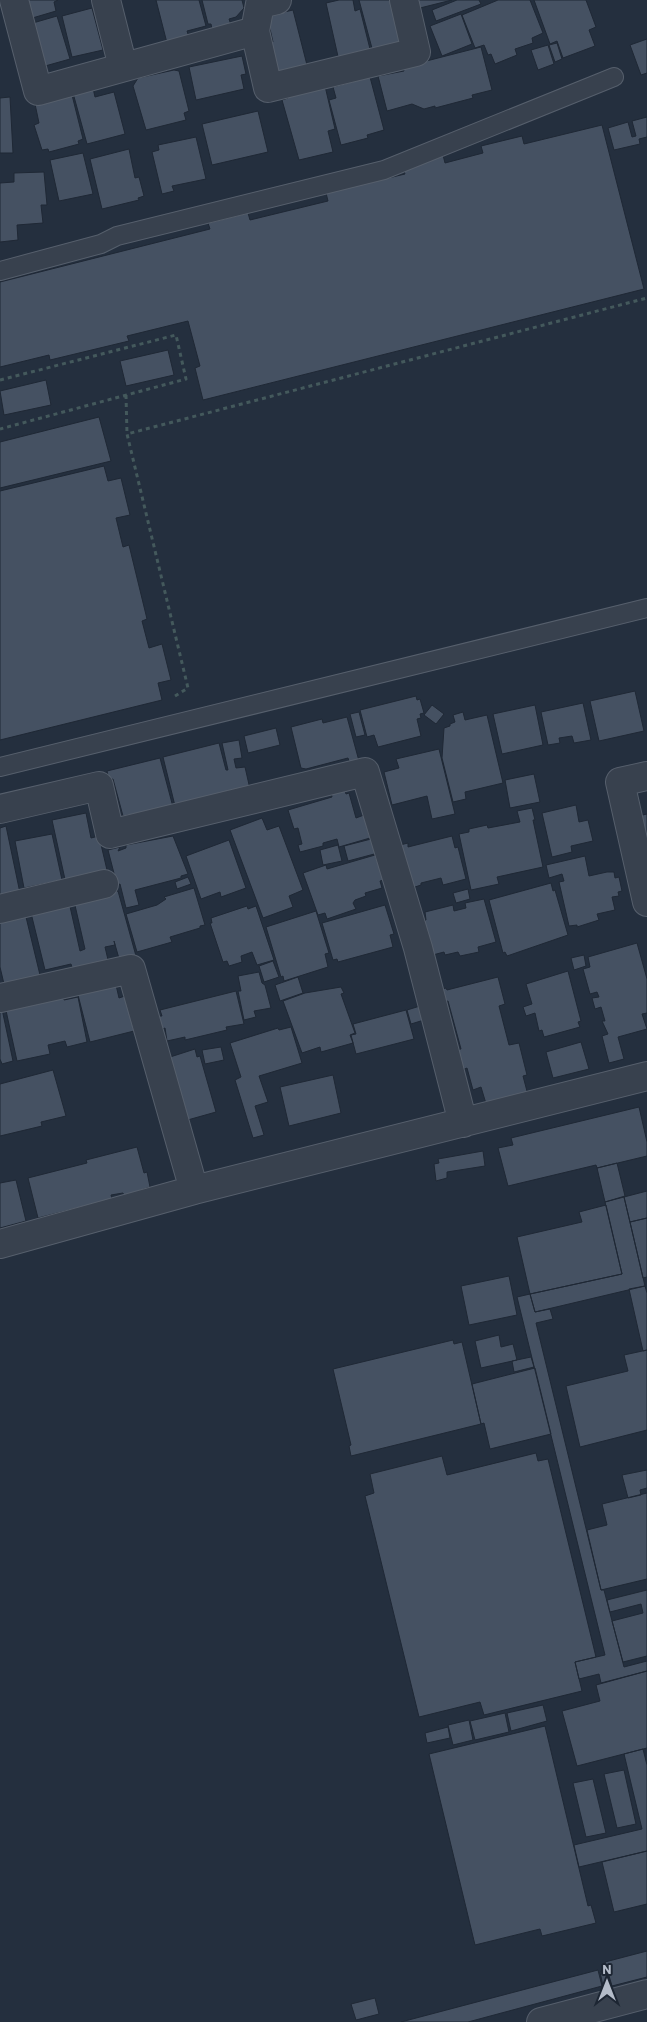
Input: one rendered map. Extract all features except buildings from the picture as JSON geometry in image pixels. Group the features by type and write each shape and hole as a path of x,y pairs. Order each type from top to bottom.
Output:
{"street":[{"path":"14,0 38,91 255,32"},
{"path":"106,0 122,67"},
{"path":"277,0 260,4 255,32 268,88 416,52 404,0"},
{"path":"0,809 99,786 110,834 366,772 418,948 463,1124"},
{"path":"647,776 620,782 647,902"},
{"path":"0,909 104,884"},
{"path":"0,998 131,968 194,1190"},
{"path":"0,1244 194,1190 463,1124 647,1076"},
{"path":"541,2022 647,1994"}],"lane":[{"path":"0,272 102,244 116,236 384,170 614,78"},
{"path":"0,766 647,608"}],"path":[{"path":"127,434 647,298"},
{"path":"0,380 176,335 186,379 0,429"},
{"path":"126,395 127,434 188,688 169,700"}]}
